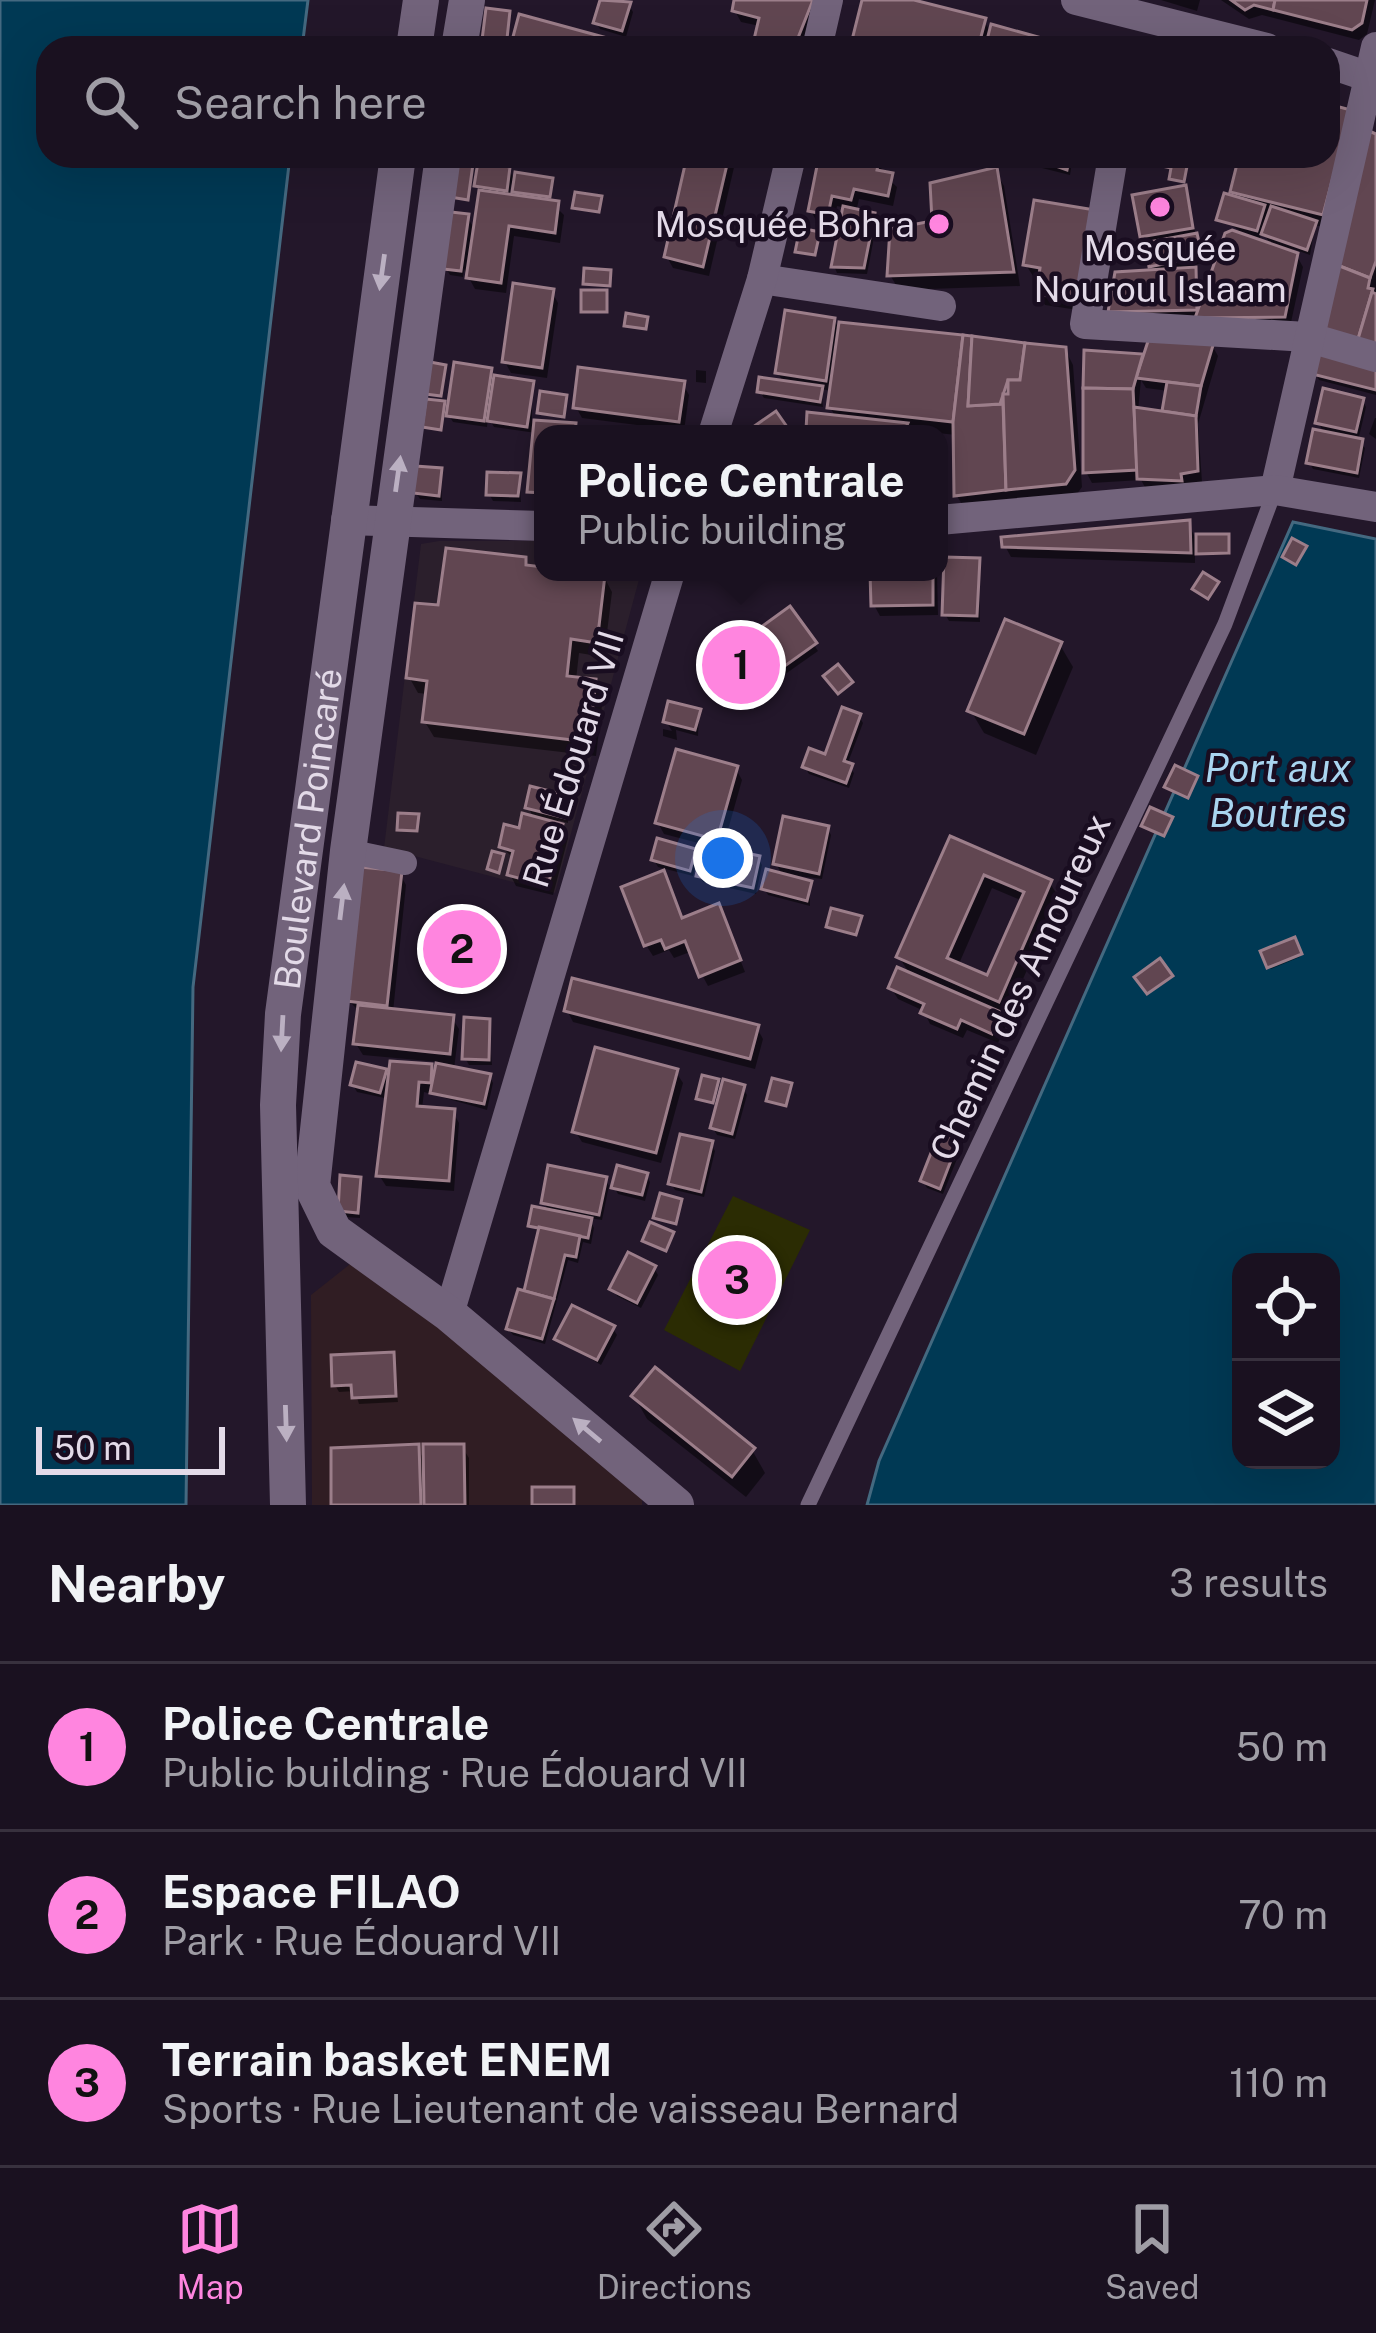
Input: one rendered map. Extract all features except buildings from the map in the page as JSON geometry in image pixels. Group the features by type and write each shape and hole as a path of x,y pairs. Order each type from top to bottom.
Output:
{"street":[{"path":"416,36 421,0"},
{"path":"461,36 466,0"},
{"path":"820,36 828,0"},
{"path":"1076,0 1137,8 1228,36"},
{"path":"1275,490 1307,338 1368,116 1372,62 1340,63"},
{"name":"Boulevard Poincaré","path":"296,1186 278,1105 291,952 396,168"},
{"name":"Boulevard Poincaré","path":"288,1505 296,1186 336,956 441,168"},
{"path":"716,425 762,279 788,168"},
{"path":"1111,168 1085,324 1307,338 1376,357"},
{"path":"392,198 436,207"},
{"path":"762,279 941,306"},
{"path":"948,519 1275,490 1376,507"},
{"path":"346,520 534,526"},
{"name":"Rue Édouard VII","path":"449,1314 667,581"},
{"path":"348,851 405,863"},
{"path":"291,952 336,956"},
{"path":"296,1186 334,1231 449,1314 676,1505"}],"lane":[{"name":"Chemin des Amoureux","path":"808,1505 1225,624 1275,490"}],"shaded area":[{"path":"534,541 534,581 639,581 555,893 384,848 421,544"},
{"path":"733,1196 810,1230 740,1371 664,1330"},
{"path":"359,1257 642,1492 642,1505 312,1505 311,1295"}],"water":[{"path":"0,0 308,0 304,36 36,36 36,168 289,168 193,987 186,1505 0,1505"},
{"name":"Port aux Boutres","path":"1293,522 1376,539 1376,1505 867,1505 879,1461"}],"place":[{"name":"Mosquée Nouroul Islaam","path":"1160,207"},
{"name":"Mosquée Bohra","path":"939,224"},
{"name":"Police Centrale","path":"741,665"},
{"name":"Espace FILAO","path":"462,949"},
{"name":"Terrain basket ENEM","path":"737,1280"}]}
